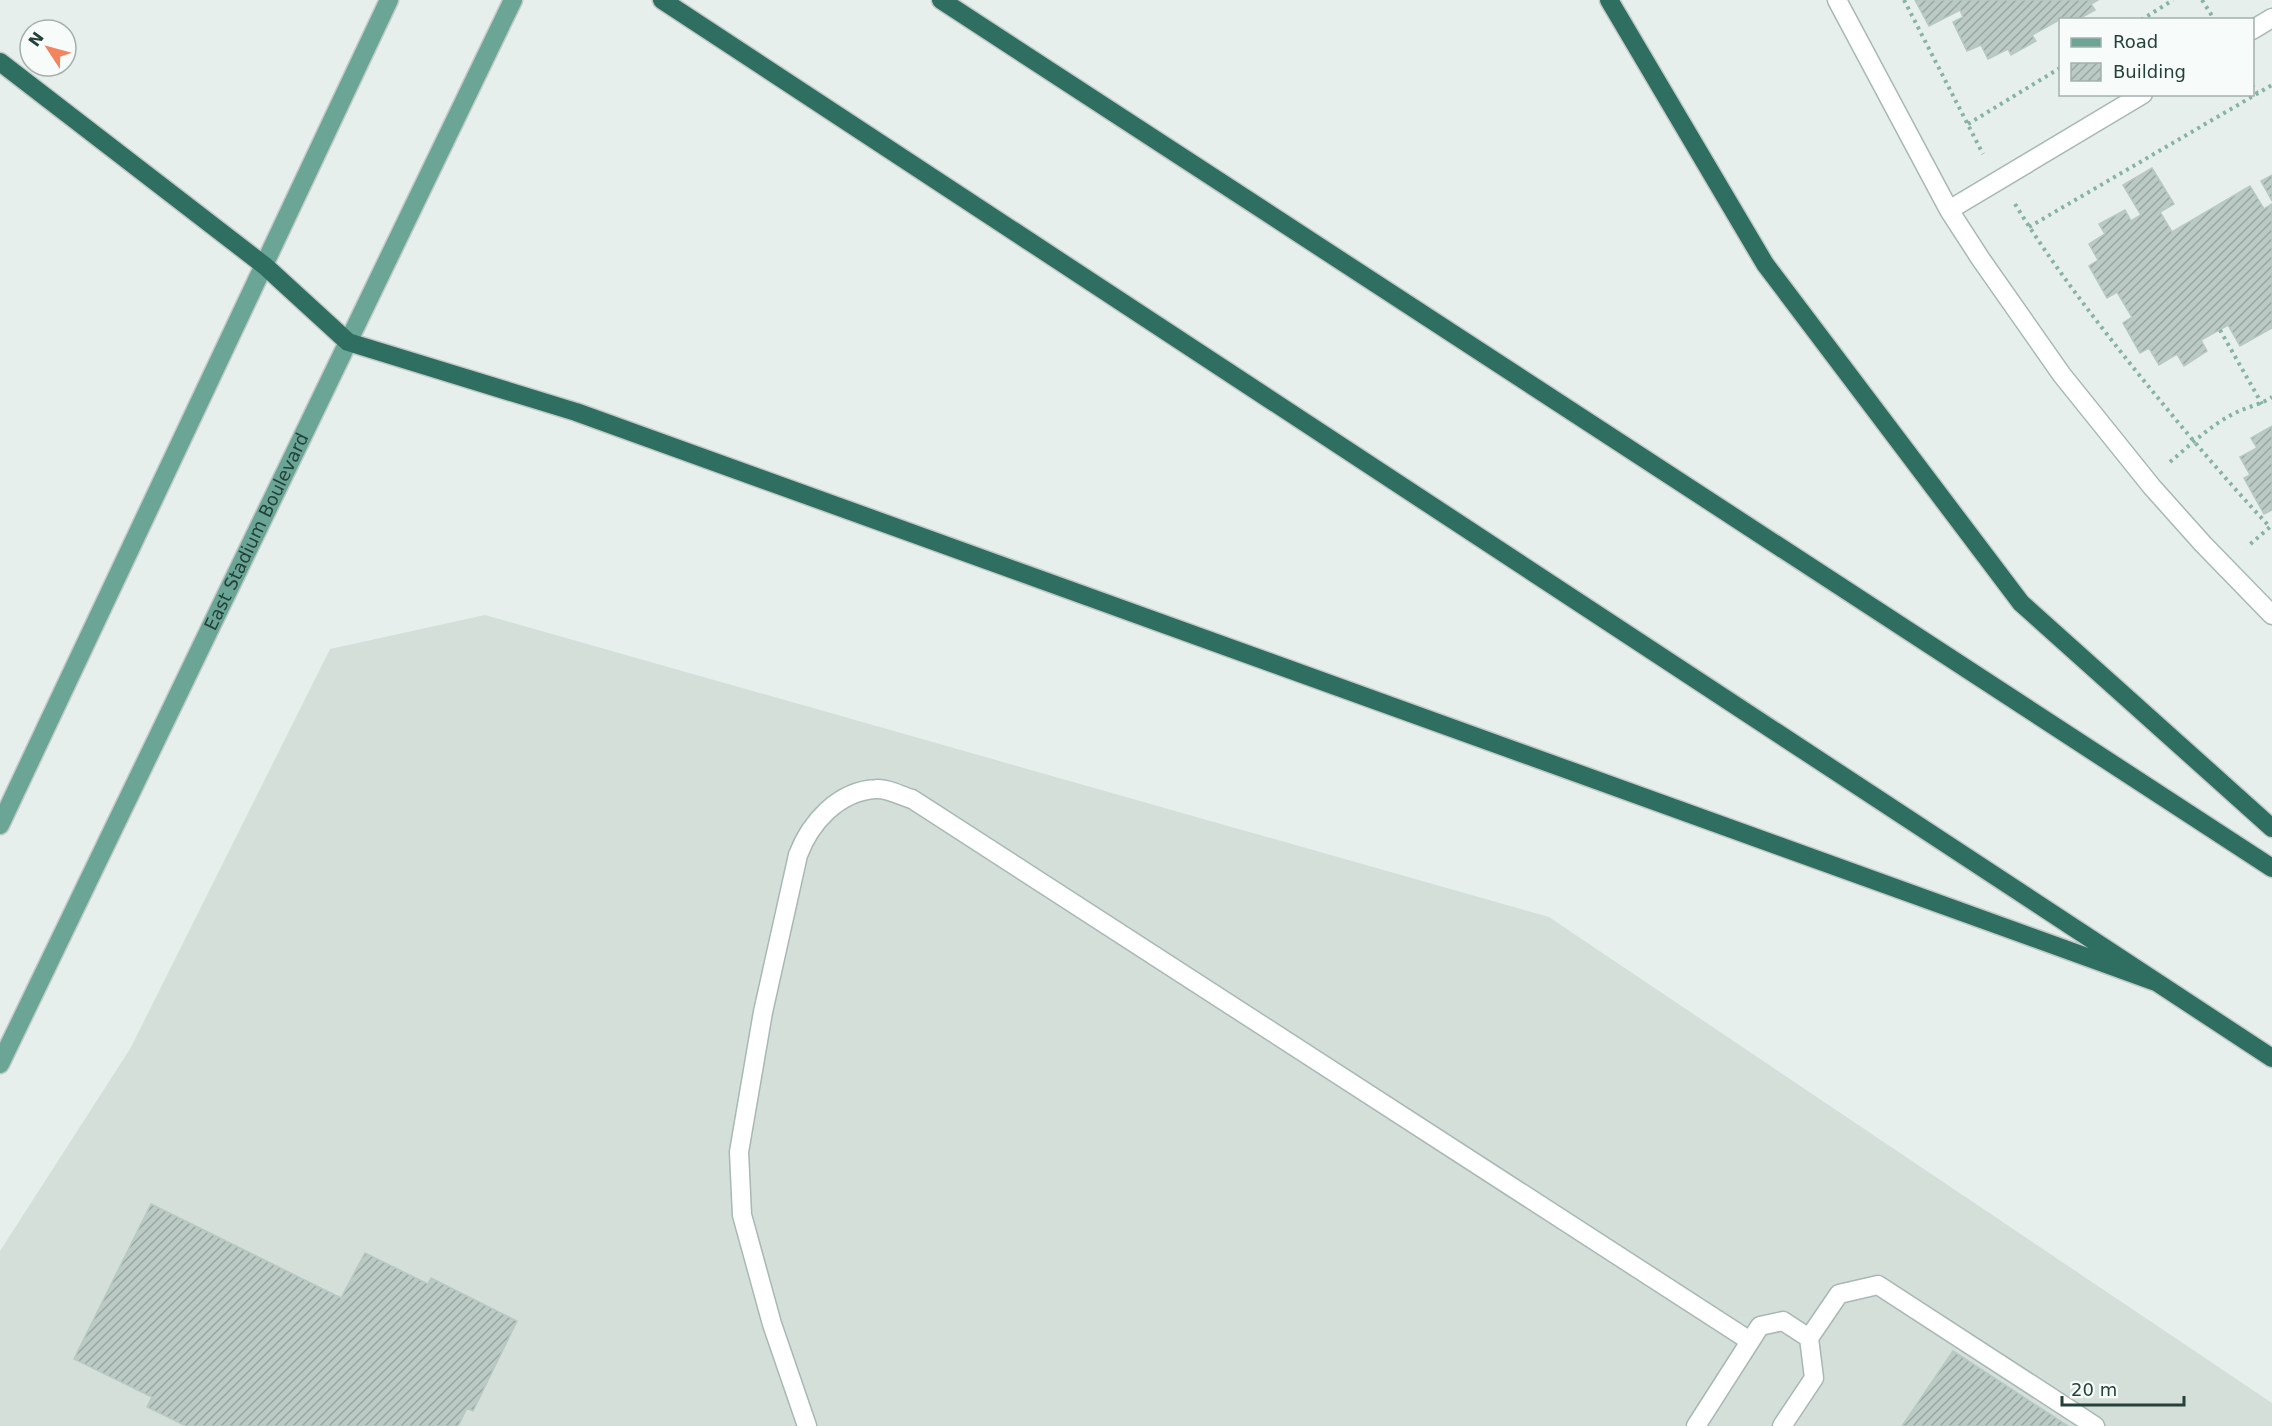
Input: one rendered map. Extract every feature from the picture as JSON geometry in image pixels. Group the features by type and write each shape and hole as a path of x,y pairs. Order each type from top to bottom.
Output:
{"highway":[{"path":"662,0 2272,1058"},
{"path":"941,0 2272,868"},
{"path":"1609,0 1765,264 2021,603 2272,828"},
{"path":"0,62 265,266 348,342 576,412 2156,982"}],"main road":[{"path":"0,825 389,0"},
{"name":"East Stadium Boulevard","path":"0,1064 513,0"}],"lane":[{"path":"1837,0 1949,210 2013,307 2062,375 2147,481 2203,544 2272,615"},
{"path":"2254,29 2272,18"},
{"path":"1949,210 2140,96"},
{"path":"807,1426 772,1324 742,1215 739,1152 763,1012 798,855 805,838 818,819 846,796 877,789 912,800 1750,1341"},
{"path":"1782,1426 1814,1378 1809,1338 1839,1294 1878,1285 2095,1426"},
{"path":"1696,1426 1760,1326 1782,1321 1809,1338"}],"path":[{"path":"1904,0 1984,154"},
{"path":"2144,18 2173,0"},
{"path":"2202,0 2213,18"},
{"path":"1968,124 2059,69"},
{"path":"2254,95 2272,85"},
{"path":"2254,87 2257,93"},
{"path":"2029,227 2252,96"},
{"path":"2013,201 2095,320 2194,442 2270,527 2243,550"},
{"path":"2220,330 2262,404"},
{"path":"2147,481 2194,442 2236,412 2262,404 2272,397"}],"shaded area":[{"path":"485,615 1549,917 2272,1403 2272,1426 0,1426 0,1251 130,1049 330,649"}],"building":[{"path":"1915,0 2098,0 2091,4 2095,10 2081,18 2066,18 2066,16 2059,18 2032,35 2036,41 2011,55 2008,49 1988,59 1981,45 1967,51 1953,22 1963,17 1960,10 1929,26"},
{"path":"2152,168 2174,204 2160,212 2172,232 2250,186 2264,209 2272,204 2272,328 2240,346 2228,325 2201,340 2207,351 2184,366 2177,354 2159,365 2149,348 2140,353 2123,323 2132,317 2117,292 2107,298 2089,266 2098,260 2089,244 2105,234 2099,224 2125,210 2131,221 2141,215 2123,185"},
{"path":"2272,175 2272,201 2261,181"},
{"path":"2272,426 2272,510 2264,514 2244,478 2250,475 2240,457 2257,448 2251,438"},
{"path":"151,1204 341,1298 365,1253 428,1284 431,1278 517,1321 473,1411 467,1408 458,1426 186,1426 147,1407 152,1397 74,1359"},
{"path":"1953,1351 2068,1426 1902,1426"}]}
